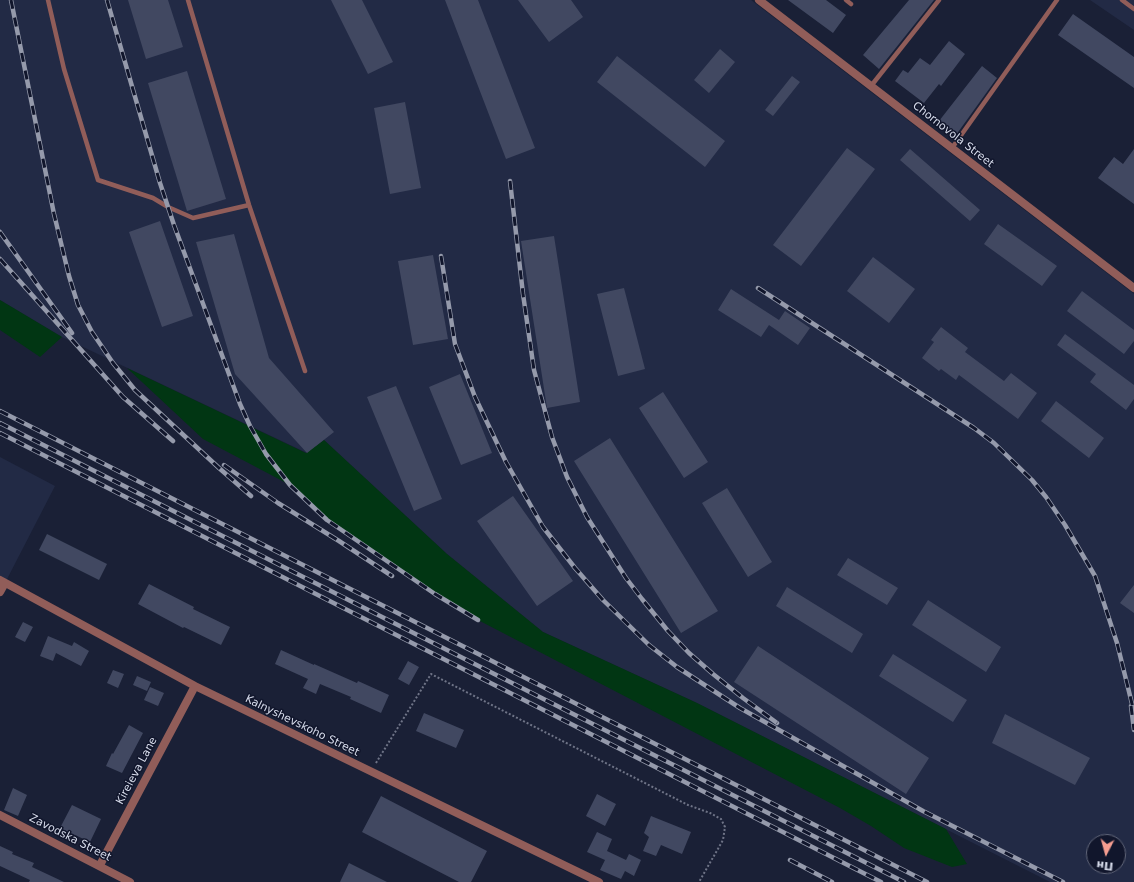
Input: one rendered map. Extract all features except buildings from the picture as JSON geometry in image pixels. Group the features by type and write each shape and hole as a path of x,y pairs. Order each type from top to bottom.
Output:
{"street":[{"name":"Chornovola Street","path":"759,0 1134,288"},
{"path":"0,592 2,582"},
{"name":"Kalnyshevskoho Street","path":"2,582 195,686 599,882"},
{"name":"Kireieva Lane","path":"100,865 195,686"},
{"name":"Zavodska Street","path":"0,815 100,865 130,882"}],"lane":[{"path":"48,0 64,69 98,180 153,198 168,208 193,218 248,205"},
{"path":"188,0 248,205 305,371"},
{"path":"846,0 851,4"},
{"path":"871,86 939,0"},
{"path":"952,148 1058,0"},
{"path":"1122,0 1134,9"}],"path":[{"path":"371,771 431,674 688,805 710,813 721,819 725,827 723,840 699,882"}],"shaded area":[{"path":"0,0 751,0 1134,294 1134,882 1050,882 697,703 543,632 447,554 324,440 307,453 62,337 0,300"},
{"path":"1090,0 1134,0 1134,30"},
{"path":"0,457 55,486 5,583 0,580"}],"green space":[{"path":"0,300 62,337 40,357 0,330"},
{"path":"127,368 306,453 324,440 447,554 543,632 697,703 946,829 967,864 952,867 904,848 840,808 478,620 435,594 327,520 290,485 203,439"}],"railway":[{"path":"11,0 54,214 69,276 78,305 92,332 113,363 135,390 251,496"},
{"path":"107,0 160,183 174,225 240,404 250,426 266,454 290,485 327,520 435,594 478,620"},
{"path":"510,181 523,294 534,370 552,437 567,477 587,517 626,578 668,631 689,653 713,674 777,723"},
{"path":"0,232 72,333"},
{"path":"441,256 455,344 475,397 506,462 543,527 575,568 603,600 649,645 677,667 740,708 923,811 1063,882"},
{"path":"0,259 123,397 173,441"},
{"path":"758,288 974,428 994,443 1032,480 1046,497 1065,525 1095,576 1117,643 1134,712"},
{"path":"0,411 927,882"},
{"path":"0,423 904,882"},
{"path":"0,433 881,882"},
{"path":"224,465 278,503 392,576"},
{"path":"1131,706 1134,730"},
{"path":"790,860 832,882"}]}
